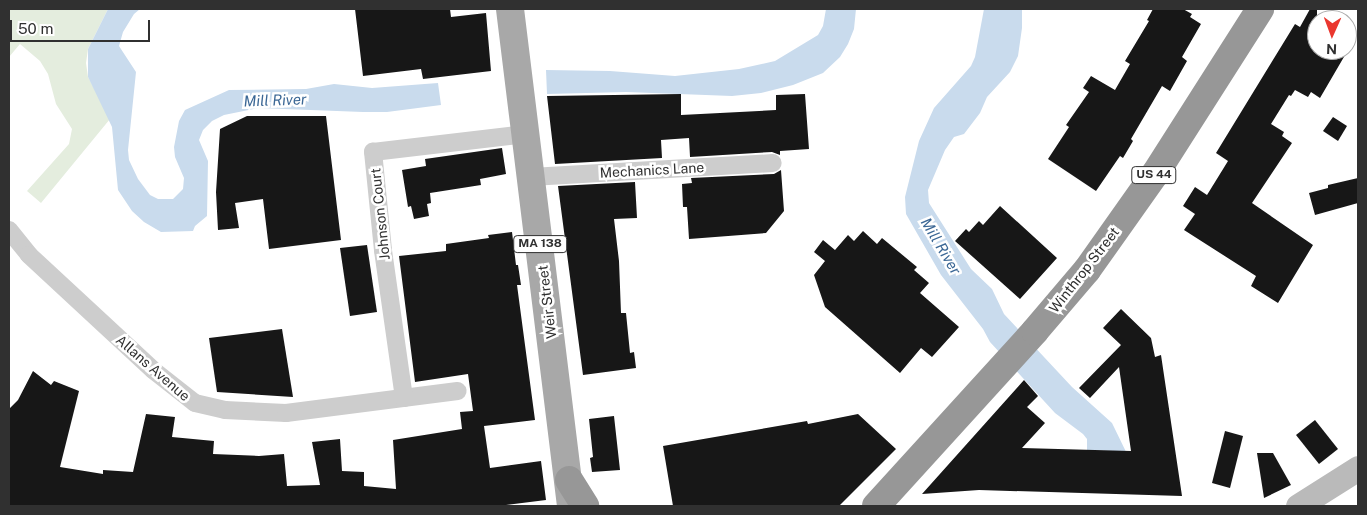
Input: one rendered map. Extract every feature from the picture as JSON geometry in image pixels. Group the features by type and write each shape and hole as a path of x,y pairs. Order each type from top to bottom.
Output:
{"highway":[{"name":"Winthrop Street","path":"876,506 1035,331 1086,270 1131,210 1260,9"},
{"name":"MA 138","path":"570,493 585,506"}],"main road":[{"name":"Weir Street","path":"510,9 570,493"},
{"path":"1298,506 1358,468"}],"street":[{"name":"Johnson Court","path":"404,398 385,267 373,152 526,134"},
{"name":"Mechanics Lane","path":"531,177 773,163"},
{"name":"Allans Avenue","path":"9,230 36,262 153,370 195,403 226,410 286,413 458,391"}],"green space":[{"path":"9,9 108,9 88,49 86,63 88,77 110,119 41,203 27,191 69,144 72,129 56,104 48,74 40,61 20,44 9,57"}],"water":[{"name":"Mill River","path":"108,9 140,9 134,14 123,32 119,46 136,72 128,150 129,160 138,179 150,195 158,199 173,199 183,189 184,178 175,157 174,147 179,121 185,110 229,90 306,89 334,84 372,88 438,83 441,105 387,112 258,108 224,115 212,121 203,130 199,140 208,161 207,216 195,226 193,231 161,232 144,222 132,211 118,190 112,127 88,77 88,49"},
{"path":"826,9 856,9 854,29 848,44 840,57 823,73 793,85 761,93 732,96 626,92 547,94 546,70 610,71 675,76 739,69 775,61 818,35 823,26"},
{"name":"Mill River","path":"984,9 1022,9 1022,28 1018,56 1010,72 987,97 980,113 964,134 954,137 945,150 928,190 929,203 971,269 992,289 1004,314 1072,387 1112,423 1129,458 1113,451 1087,450 1087,439 1083,434 1055,413 990,342 983,329 941,275 906,214 905,197 919,141 934,108 971,66 975,57"}],"building":[{"path":"355,9 450,9 451,17 486,13 491,71 423,79 421,69 363,76"},
{"path":"1153,9 1183,9 1192,14 1190,17 1201,24 1182,57 1187,61 1170,91 1162,86 1131,139 1133,141 1123,158 1120,156 1096,191 1048,159 1069,127 1066,125 1089,92 1083,88 1091,76 1115,90 1130,64 1125,61 1149,21 1147,20"},
{"path":"1307,14 1307,60 1342,60 1320,98 1311,92 1308,97 1295,90 1291,96 1289,95 1271,124 1284,132 1282,136 1292,143 1252,203 1313,245 1278,303 1251,286 1256,276 1184,230 1195,214 1183,206 1195,187 1207,195 1228,161 1216,153 1295,24 1300,27"},
{"path":"681,94 681,115 776,110 776,95 805,94 809,149 780,151 780,155 772,152 690,157 689,138 661,140 662,158 555,164 547,96"},
{"path":"247,116 326,116 341,240 269,249 263,199 235,203 239,228 218,230 216,192 220,129"},
{"path":"1333,117 1347,126 1338,141 1323,131"},
{"path":"502,148 506,174 480,179 481,185 430,193 431,203 427,204 429,216 414,219 411,206 408,207 402,170 426,166 425,159"},
{"path":"781,170 784,211 766,233 689,239 687,207 683,207 682,184 692,183 691,178 774,174"},
{"path":"1358,178 1358,203 1315,215 1309,193 1328,188 1328,185"},
{"path":"635,182 637,218 614,219 619,261 621,313 626,313 630,353 634,352 636,368 583,375 558,186"},
{"path":"1000,206 1057,258 1020,299 955,241 966,229 969,232 979,221 983,225"},
{"path":"863,231 877,244 882,238 917,267 914,270 929,283 920,293 959,327 932,357 921,348 900,373 825,307 814,275 825,261 814,252 823,240 835,250 848,235 854,241"},
{"path":"512,232 516,265 518,265 521,285 517,285 535,420 484,426 490,468 541,461 546,500 498,506 9,506 9,409 18,400 33,371 51,385 54,381 79,391 60,467 103,474 103,470 133,472 146,414 175,417 172,437 214,441 213,454 259,456 284,454 287,486 320,485 312,442 340,439 342,471 364,472 364,486 396,489 393,440 462,429 460,412 473,411 468,374 415,382 399,256 446,251 446,244 489,238 488,235"},
{"path":"367,245 377,312 350,316 340,248"},
{"path":"1121,309 1151,338 1155,357 1161,355 1182,496 979,490 922,494 1024,380 1038,396 1027,407 1045,423 1022,448 1131,451 1119,367 1090,398 1079,388 1121,345 1103,328"},
{"path":"282,329 293,397 217,392 209,338"},
{"path":"858,414 896,449 839,506 673,506 663,446 807,421 808,424"},
{"path":"614,416 620,470 592,472 590,458 593,457 589,419"},
{"path":"1315,420 1338,449 1319,464 1296,435"},
{"path":"1225,431 1243,436 1230,488 1212,483"},
{"path":"1257,453 1273,453 1291,485 1264,498"}]}
